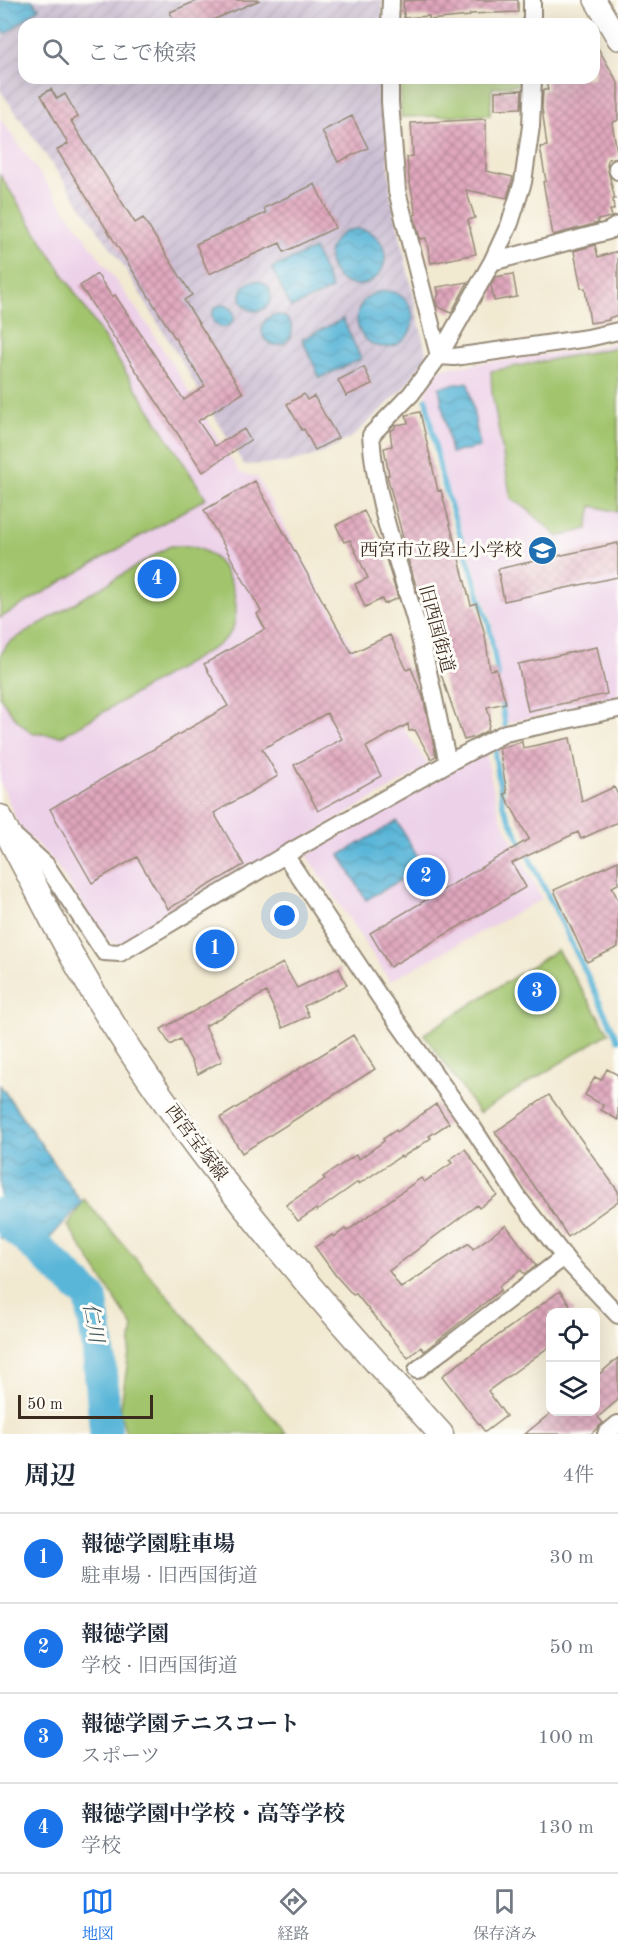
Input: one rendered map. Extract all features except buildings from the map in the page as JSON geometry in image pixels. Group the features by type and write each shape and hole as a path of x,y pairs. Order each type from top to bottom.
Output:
{"main road":[{"name":"西宮宝塚線","path":"2,822 57,931 109,1021 189,1134 319,1298 441,1434"}],"street":[{"path":"390,18 391,0"},
{"path":"532,0 532,18"},
{"path":"595,0 618,39"},
{"path":"390,84 397,191 439,356 454,357 588,338 618,331"},
{"name":"旧西国街道","path":"448,763 415,620 386,527 372,454 371,435 411,394 439,356 492,262 510,223 523,182 531,126 533,84"},
{"path":"492,262 608,231 618,225"},
{"path":"2,822 46,865 104,952 120,953 285,855 505,733 618,709"},
{"path":"285,855 379,996 473,1128 519,1199 564,1257 618,1315"},
{"path":"417,1370 564,1257"},
{"path":"606,1434 618,1424"}],"shaded area":[{"path":"0,0 382,0 383,18 18,18 18,84 383,84 391,195 427,357 402,390 352,437 321,454 285,463 244,465 123,265 0,90"},
{"path":"0,118 149,327 240,473 257,477 372,682 429,766 119,946 103,936 55,863 19,826 0,781"},
{"name":"西宮市立段上小学校","path":"618,342 618,697 503,724 492,621 445,480 426,391 440,369 588,349"},
{"path":"485,751 499,814 542,899 390,981 307,855"}],"green space":[{"path":"400,84 521,84 492,88 490,115 401,117"},
{"path":"0,175 206,498 0,618"},
{"path":"618,347 618,512 592,506 587,529 558,537 525,507 511,499 492,393 491,371"},
{"path":"170,546 191,546 206,552 223,569 230,580 236,604 236,616 230,633 217,646 62,736 31,733 15,718 0,697 0,656 8,643"},
{"path":"557,950 609,1033 479,1113 424,1034"},
{"path":"84,1199 287,1434 126,1434 120,1412 133,1327 68,1226"}],"water":[{"path":"0,0 32,0 39,8 26,18 18,18 18,25 6,34 0,27"},
{"path":"352,229 362,229 377,237 383,246 385,257 383,268 377,277 362,285 352,285 341,280 334,273 329,262 329,252 334,241 341,234"},
{"path":"314,249 332,289 291,308 272,268"},
{"path":"256,281 266,286 271,296 266,306 256,311 246,306 241,296 246,286"},
{"path":"380,291 390,291 405,299 411,308 413,319 411,330 405,339 390,347 380,347 369,342 362,335 357,324 357,314 362,303 369,296"},
{"path":"223,305 231,308 234,316 231,324 223,327 215,324 212,316 215,308"},
{"path":"277,315 287,320 292,330 287,340 277,345 267,340 262,330 267,320"},
{"path":"343,319 361,359 320,378 302,339"},
{"path":"468,382 480,447 451,453 439,387"},
{"path":"397,821 423,867 366,900 340,855"},
{"path":"0,1085 82,1203 39,1250 0,1238"}],"waterway":[{"path":"426,399 442,479 489,625 498,677"},
{"path":"501,698 505,726"},
{"path":"497,745 495,756 503,806 618,1040"},
{"name":"仁川","path":"0,1214 91,1298 106,1434"}],"place":[{"name":"西宮市立段上小学校","path":"543,551"},
{"name":"報徳学園中学校・高等学校","path":"157,579"},
{"name":"報徳学園","path":"426,877"},
{"name":"報徳学園駐車場","path":"215,949"},
{"name":"報徳学園テニスコート","path":"537,992"}]}
